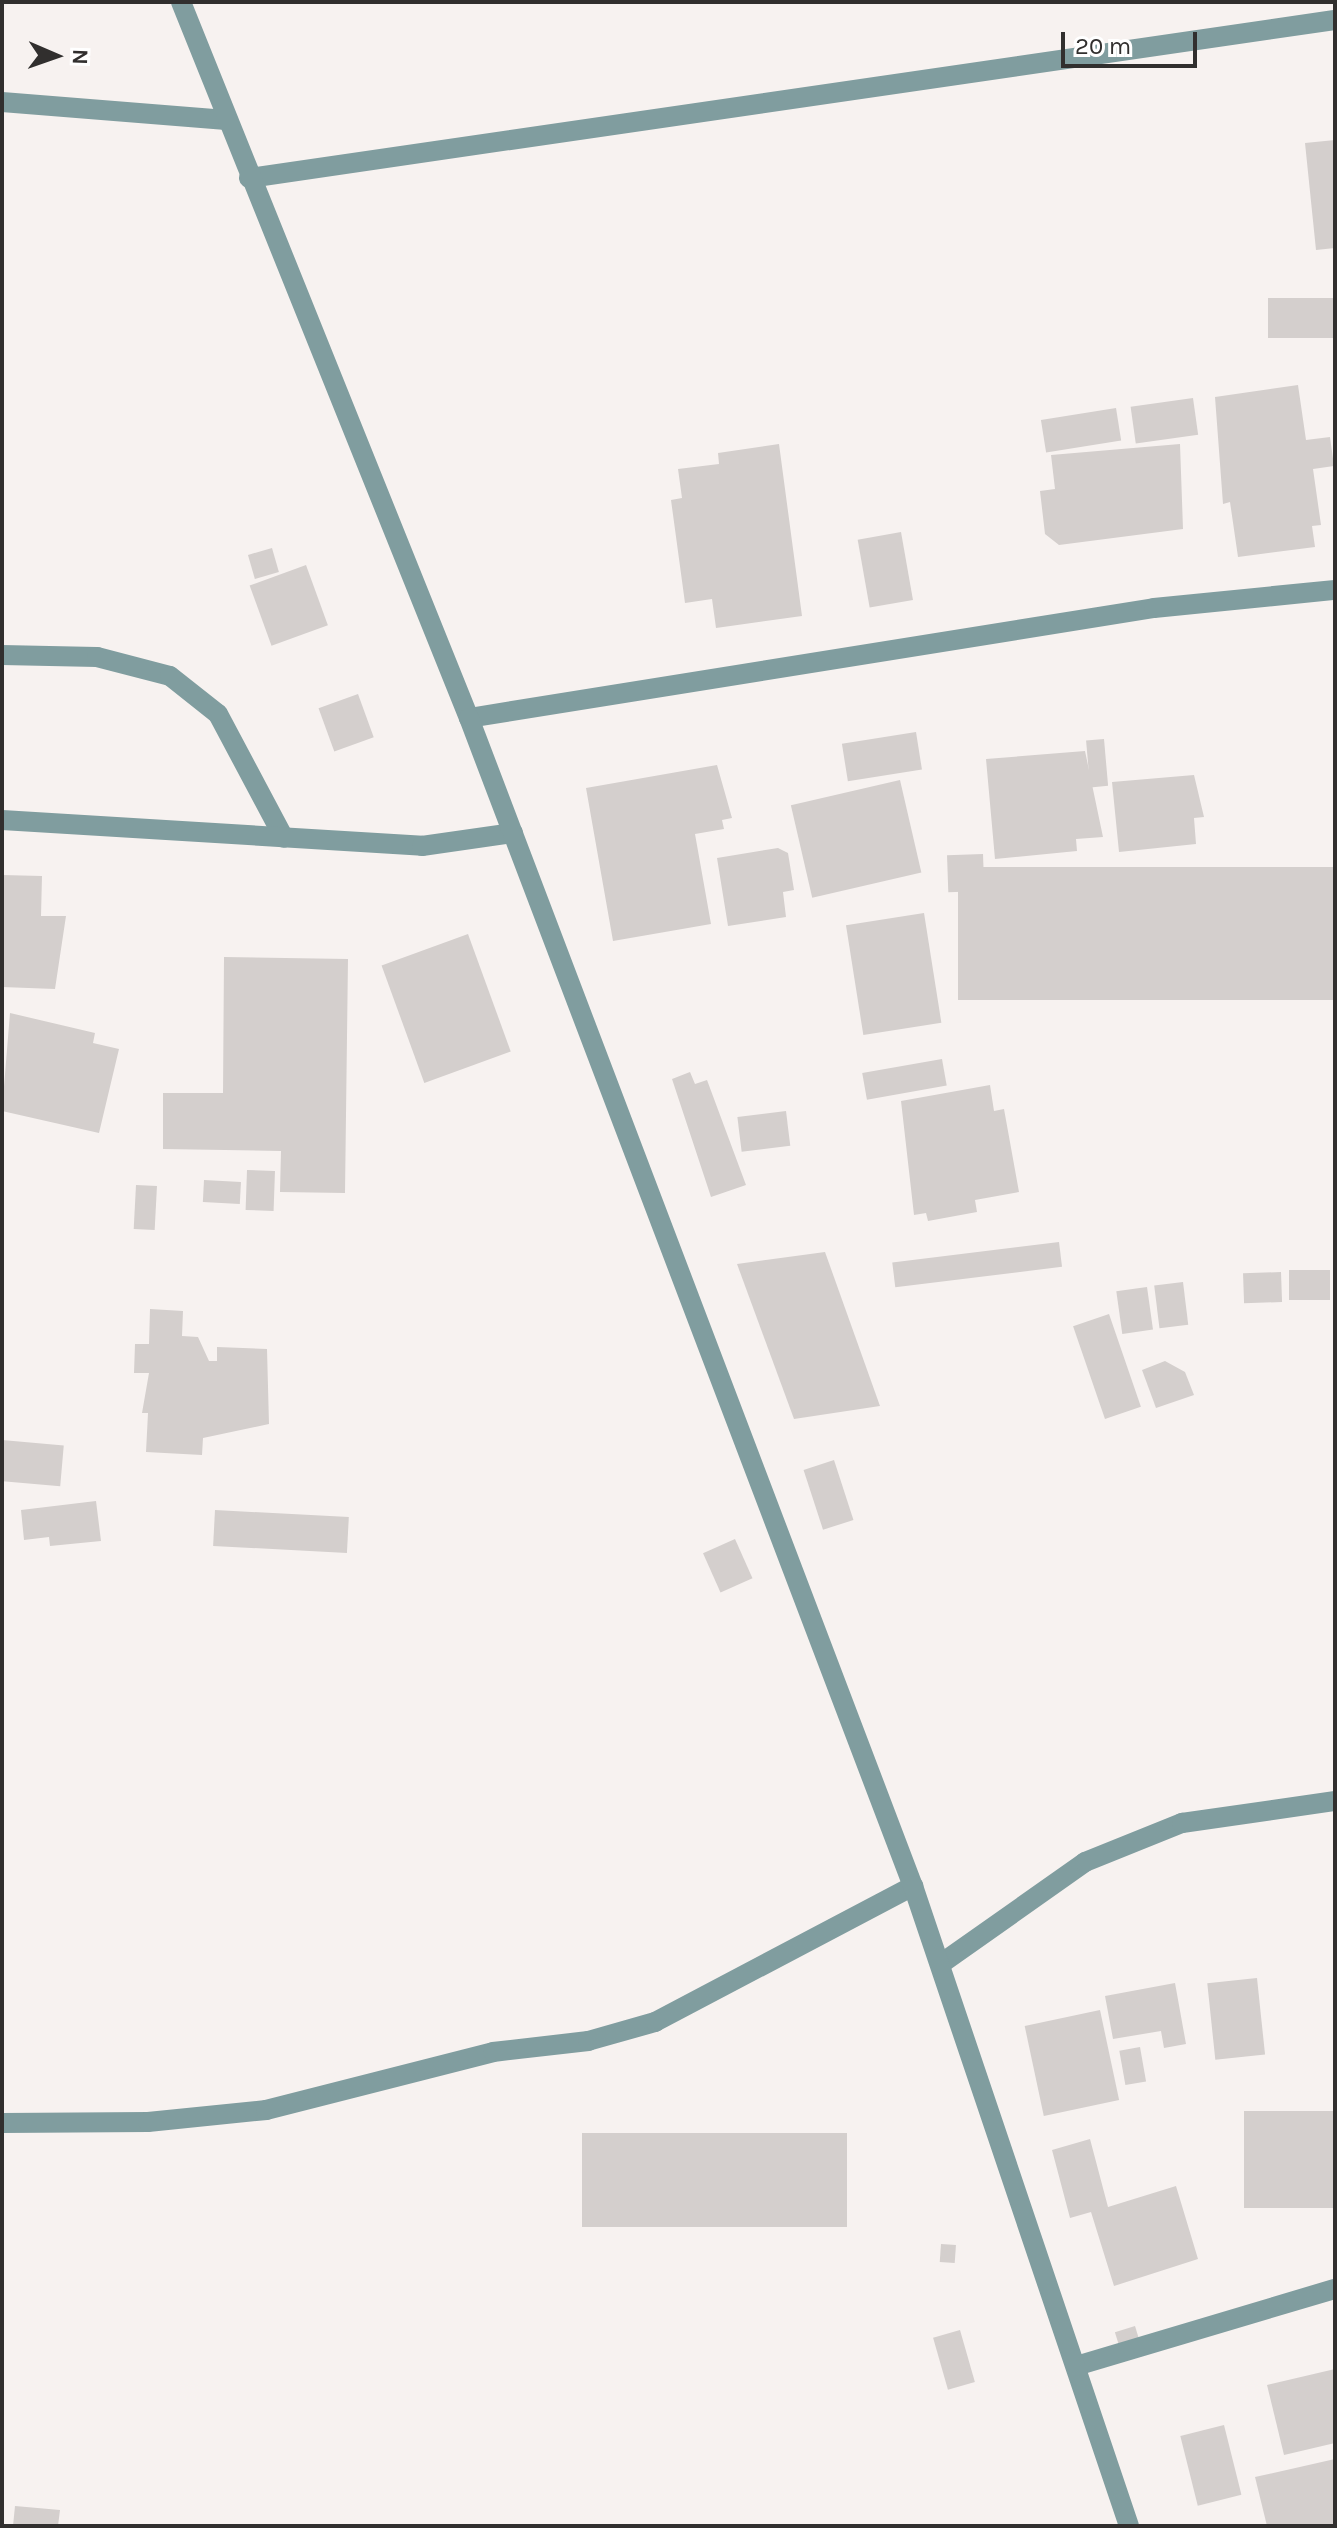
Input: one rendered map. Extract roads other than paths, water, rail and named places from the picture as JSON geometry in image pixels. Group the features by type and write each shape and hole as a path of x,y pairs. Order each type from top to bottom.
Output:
{"street":[{"path":"181,2 249,178 469,718 942,1963 1129,2526"},
{"path":"249,178 1335,20"},
{"path":"2,102 226,120"},
{"path":"469,718 1154,608 1335,590"},
{"path":"2,655 97,657 170,676 218,714 284,838"},
{"path":"2,820 422,846 513,833"},
{"path":"942,1963 1085,1862 1182,1823 1335,1801"},
{"path":"2,2123 148,2122 266,2110 462,2058 588,2041 655,2022 913,1886"},
{"path":"1076,2366 1335,2289"}]}
